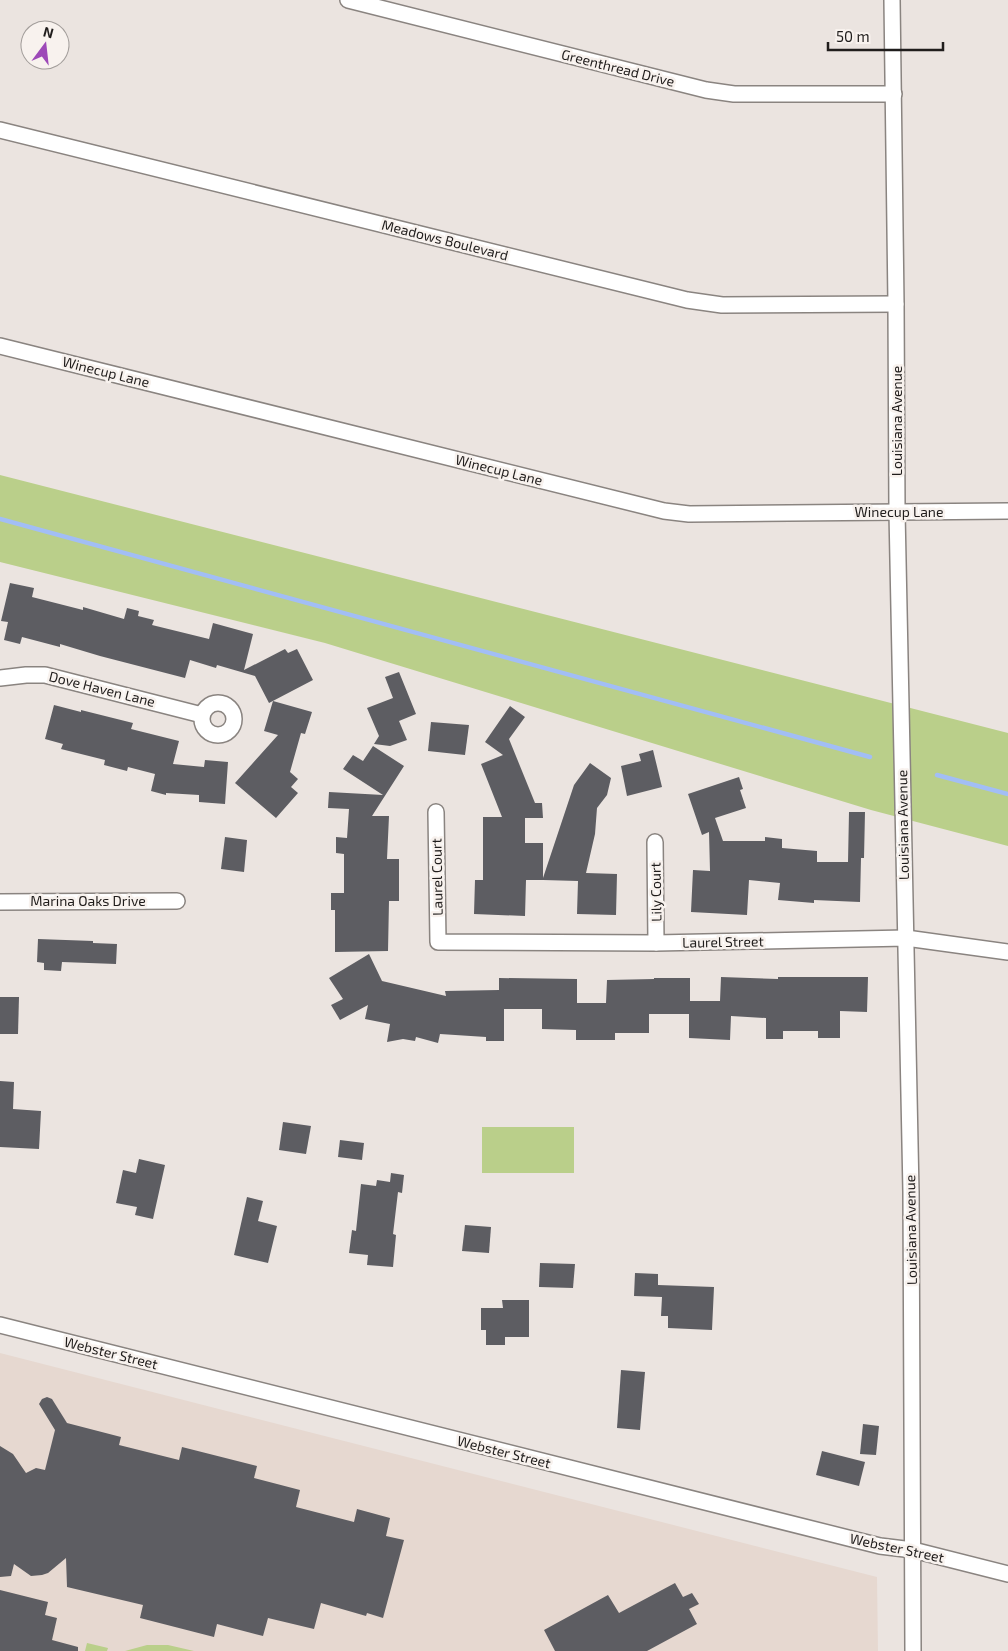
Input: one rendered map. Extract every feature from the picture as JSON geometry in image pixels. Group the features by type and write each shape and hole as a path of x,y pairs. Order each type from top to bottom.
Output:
{"street":[{"name":"Greenthread Drive","path":"348,0 706,90 734,94 894,94"},
{"name":"Louisiana Avenue","path":"892,0 897,512 911,1192 913,1651"},
{"name":"Meadows Boulevard","path":"0,130 687,300 722,305 896,304"},
{"name":"Winecup Lane","path":"0,346 664,511 690,514 1008,512"},
{"name":"Dove Haven Lane","path":"0,678 45,675 202,714"},
{"name":"Laurel Court","path":"436,812 438,942"},
{"name":"Lily Court","path":"655,842 656,943"},
{"name":"Marina Oaks Drive","path":"0,902 177,901"},
{"name":"Laurel Street","path":"438,942 656,943 906,938 1008,952"},
{"name":"Webster Street","path":"0,1325 871,1544 913,1550 1008,1574"}],"shaded area":[{"path":"0,1353 877,1577 878,1651 0,1651"}],"green space":[{"path":"0,475 1008,733 1008,846 871,810 325,643 0,562"},
{"path":"482,1127 574,1127 574,1173 482,1173"},
{"path":"87,1643 108,1648 107,1651 85,1651"},
{"path":"147,1645 168,1645 194,1651 125,1651"}],"building":[{"path":"10,583 34,588 32,597 83,610 83,607 124,619 127,608 139,611 138,616 154,620 152,625 209,639 213,623 253,634 244,670 285,649 288,653 297,649 313,680 269,703 255,676 217,665 216,668 190,660 185,678 60,644 60,647 22,637 20,644 4,640 8,622 1,621"},
{"path":"399,672 416,714 399,721 407,740 390,746 374,744 379,736 367,708 393,698 385,677"},
{"path":"273,701 312,712 305,734 301,733 290,772 298,779 291,787 298,793 276,818 235,783 278,735 264,731"},
{"path":"54,705 133,723 131,729 179,741 173,764 204,767 205,760 228,762 225,804 199,802 199,795 166,793 166,795 151,791 155,774 128,767 127,771 104,765 105,760 61,749 63,744 45,739"},
{"path":"510,706 525,717 509,739 535,803 542,803 543,818 525,818 525,843 543,843 543,878 574,785 590,763 611,778 607,795 597,808 595,834 586,873 617,874 616,915 577,914 578,881 543,880 526,880 525,916 474,914 475,880 483,880 483,817 502,817 481,764 503,755 485,742"},
{"path":"431,722 469,725 465,755 428,751"},
{"path":"373,746 404,766 372,816 389,816 387,859 399,859 399,901 389,901 388,951 335,952 335,910 331,910 331,893 344,893 344,854 336,853 336,837 347,838 349,809 328,808 329,792 383,795 343,769 353,755 363,761"},
{"path":"653,750 662,787 627,796 621,766 641,761 639,754"},
{"path":"739,777 743,789 740,790 746,808 715,818 723,841 765,841 765,837 782,839 782,848 817,851 817,862 848,862 849,812 865,812 864,858 861,858 860,902 814,900 814,903 778,900 780,883 749,880 747,915 691,912 693,870 710,871 709,832 702,835 688,794"},
{"path":"225,837 247,840 244,872 221,869"},
{"path":"38,939 117,944 116,964 62,962 61,971 44,970 44,963 37,962"},
{"path":"369,954 382,981 446,996 445,991 499,990 499,978 577,979 577,1003 606,1003 607,980 690,978 690,1001 720,1001 721,977 778,979 778,977 868,977 867,1012 840,1011 840,1038 818,1038 818,1031 783,1031 783,1039 766,1039 766,1018 731,1016 730,1040 689,1038 689,1014 649,1014 649,1033 615,1033 615,1040 576,1040 576,1030 542,1029 542,1009 504,1009 504,1041 486,1041 486,1037 440,1034 438,1043 416,1037 415,1041 403,1039 387,1042 390,1024 365,1019 368,1005 340,1020 331,1005 343,999 329,978"},
{"path":"0,997 19,997 18,1034 0,1034"},
{"path":"0,1081 14,1082 13,1109 41,1111 39,1149 0,1147"},
{"path":"283,1122 311,1126 306,1154 279,1150"},
{"path":"340,1140 364,1143 362,1160 338,1157"},
{"path":"139,1159 165,1165 153,1219 135,1215 137,1207 116,1203 123,1170 136,1173"},
{"path":"391,1173 404,1175 402,1193 398,1192 393,1234 396,1235 393,1267 367,1265 368,1255 349,1253 352,1230 356,1231 361,1184 376,1186 377,1180 390,1182"},
{"path":"247,1197 263,1201 258,1221 277,1226 268,1263 234,1255"},
{"path":"465,1225 491,1227 489,1253 462,1251"},
{"path":"540,1263 575,1264 573,1288 539,1287"},
{"path":"635,1273 658,1274 658,1285 714,1287 712,1330 668,1328 668,1316 661,1316 662,1297 634,1296"},
{"path":"502,1300 529,1300 529,1337 505,1337 505,1345 486,1345 486,1330 481,1330 481,1308 503,1308"},
{"path":"621,1370 645,1372 640,1430 617,1428"},
{"path":"47,1397 52,1399 67,1423 121,1437 119,1445 179,1460 182,1447 257,1466 254,1478 300,1490 296,1507 354,1522 357,1509 390,1518 386,1536 404,1540 383,1618 367,1613 366,1616 321,1603 314,1629 268,1618 263,1636 217,1624 214,1637 140,1618 143,1605 67,1587 66,1558 48,1573 42,1575 31,1576 14,1564 11,1576 0,1577 0,1446 13,1454 26,1473 36,1468 45,1470 55,1430 39,1404 42,1399"},
{"path":"863,1424 879,1426 876,1455 860,1454"},
{"path":"822,1451 865,1462 859,1486 816,1475"},
{"path":"675,1583 683,1597 692,1593 699,1604 689,1609 697,1624 647,1651 555,1651 544,1630 608,1595 619,1613"},
{"path":"0,1590 48,1602 45,1615 57,1618 52,1640 78,1647 78,1651 0,1651"}],"waterway":[{"path":"0,519 870,757"},
{"path":"937,775 1008,794"}]}
